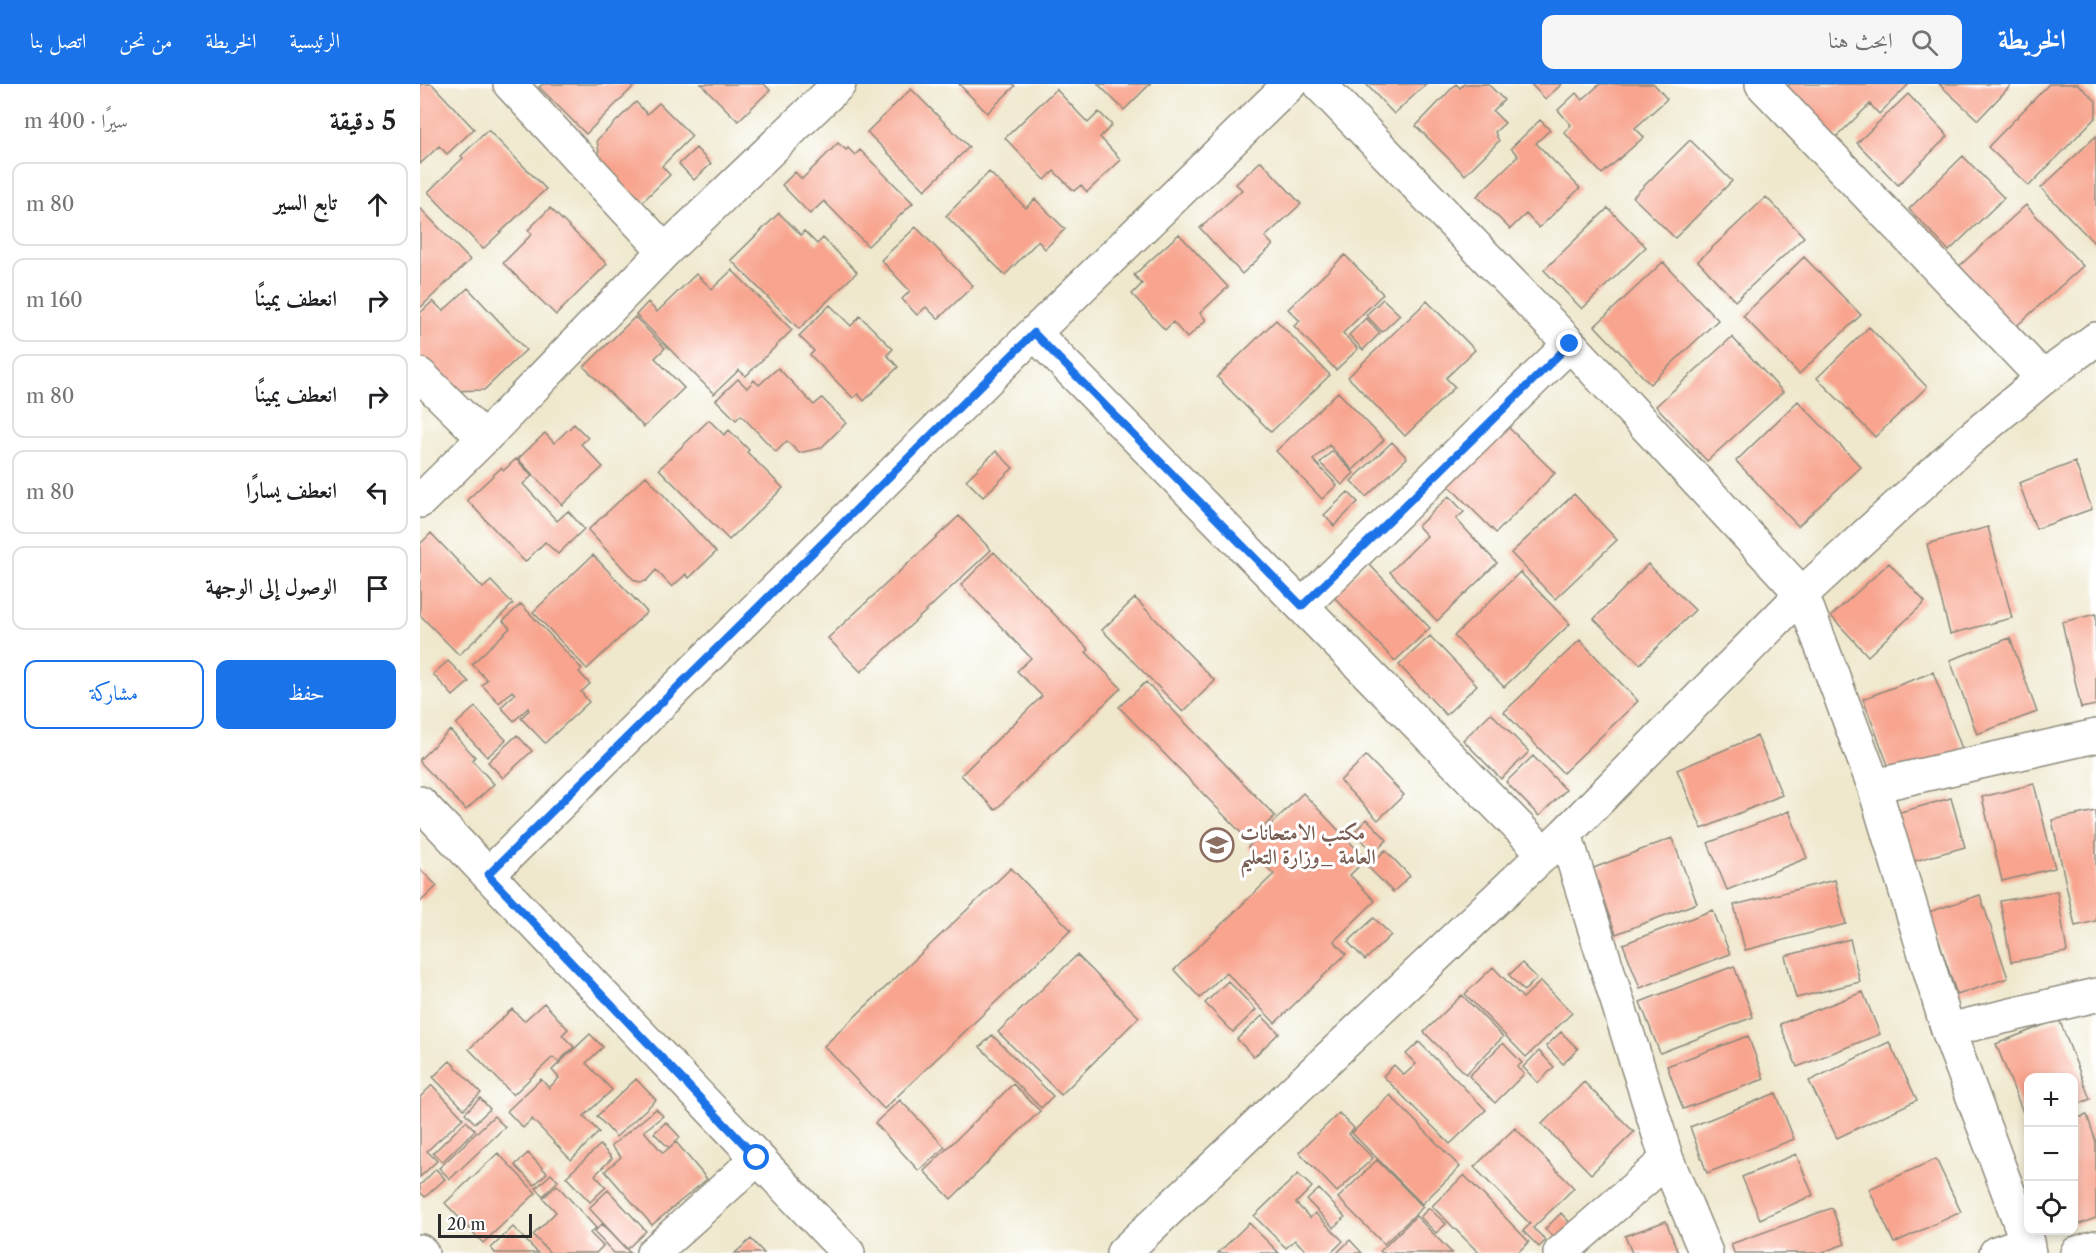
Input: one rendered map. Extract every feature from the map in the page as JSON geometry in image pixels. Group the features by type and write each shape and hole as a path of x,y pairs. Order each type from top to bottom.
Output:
{"street":[{"path":"510,84 665,250"},
{"path":"420,501 665,250 839,84"},
{"path":"488,875 1034,333 1290,84"},
{"path":"1319,84 1570,344 1802,594 1874,786 1948,1030 2028,1247 1996,1253"},
{"path":"1762,84 2043,378"},
{"path":"1034,333 1302,606 1555,844 1667,1160 1706,1253"},
{"path":"1123,1253 1555,844 1802,594 1967,442 2043,378 2096,339"},
{"path":"1302,606 1570,344"},
{"path":"420,375 484,438"},
{"path":"1874,786 2096,736"},
{"path":"420,803 848,1253"},
{"path":"1948,1030 2096,995"},
{"path":"653,1253 757,1158"},
{"path":"1560,1253 1667,1160"},
{"path":"2077,1253 2096,1247"}],"building":[{"path":"420,84 432,84 474,129 447,154 439,146 420,164"},
{"path":"543,84 636,84 586,134 539,87"},
{"path":"701,84 764,84 770,90 738,121"},
{"path":"959,84 1013,84 1015,86 987,113"},
{"path":"1098,84 1150,84 1124,110"},
{"path":"1366,84 1426,84 1394,114"},
{"path":"1456,84 1460,88 1464,84 1488,84 1504,100 1493,111 1505,123 1495,132 1499,141 1465,175 1416,126"},
{"path":"1531,84 1562,84 1545,99"},
{"path":"1600,84 1654,84 1667,99 1635,128 1644,137 1602,174 1564,132 1571,125 1558,110 1576,93 1582,100"},
{"path":"1790,84 1909,84 1879,114 1870,104 1828,145 1778,95"},
{"path":"1939,84 2012,84 1978,120"},
{"path":"2049,84 2078,84 2096,101 2096,117 2029,186 1988,147"},
{"path":"911,89 969,147 925,190 867,132"},
{"path":"1056,89 1088,123 1099,112 1112,125 1100,137 1121,160 1087,192 1081,185 1074,191 1054,171 1045,180 1005,138"},
{"path":"1908,94 1948,136 1898,185 1857,143"},
{"path":"636,102 647,114 659,103 692,136 662,166 670,175 640,204 601,165 597,140"},
{"path":"1540,120 1550,130 1536,143 1580,188 1539,228 1526,214 1510,229 1477,196 1518,156 1511,148"},
{"path":"488,130 546,189 483,249 428,192"},
{"path":"2096,136 2096,245 2041,188"},
{"path":"1690,140 1732,181 1675,238 1633,197"},
{"path":"838,143 855,155 860,150 913,203 868,246 824,201 810,214 782,185 795,172 802,179"},
{"path":"696,148 711,164 694,180 679,164"},
{"path":"1963,156 2004,198 1949,251 1909,209"},
{"path":"1261,161 1301,204 1265,237 1273,245 1242,274 1200,228 1242,190 1236,184"},
{"path":"989,172 1026,208 1035,199 1065,229 1045,249 1038,241 1005,275 946,216"},
{"path":"1766,197 1804,237 1735,301 1698,261"},
{"path":"2026,205 2083,266 2011,331 1955,270"},
{"path":"420,208 470,260 420,308"},
{"path":"550,208 607,264 556,315 503,263 532,234 528,230"},
{"path":"1608,208 1646,247 1582,309 1544,270"},
{"path":"779,213 801,235 804,231 817,244 823,238 857,272 799,329 731,260"},
{"path":"916,227 973,286 938,319 926,307 917,315 902,299 910,291 881,260"},
{"path":"1179,234 1228,287 1200,313 1206,320 1187,338 1173,322 1165,330 1132,294 1142,284 1134,275"},
{"path":"1345,255 1383,294 1343,333 1358,349 1336,370 1294,326 1300,321 1288,309"},
{"path":"1804,257 1861,315 1799,374 1743,316"},
{"path":"1663,262 1718,320 1650,384 1595,326"},
{"path":"732,270 792,330 746,376 739,370 714,394 636,315 648,302 657,312 696,274 712,289"},
{"path":"468,288 526,350 484,390 448,391 420,361 420,313 433,301 443,311"},
{"path":"1383,299 1400,315 1382,332 1366,315"},
{"path":"1427,301 1475,350 1446,378 1455,387 1405,436 1348,377"},
{"path":"830,305 851,326 860,316 893,349 887,355 898,367 864,401 858,394 853,398 810,355 814,351 799,336"},
{"path":"635,317 665,348 655,358 684,388 644,427 584,367"},
{"path":"1366,318 1380,333 1363,350 1349,335"},
{"path":"1276,320 1330,375 1271,432 1217,377"},
{"path":"1869,327 1927,387 1875,437 1817,378"},
{"path":"1732,337 1783,392 1707,461 1656,406"},
{"path":"778,368 814,405 822,398 846,423 821,448 799,453 787,441 776,452 741,415 736,420 716,400 738,379 747,388 754,380 759,385"},
{"path":"1338,392 1384,440 1353,470 1329,445 1313,460 1337,485 1322,499 1276,451"},
{"path":"1798,401 1861,467 1798,526 1736,461"},
{"path":"709,420 724,435 729,430 749,450 747,452 783,488 729,540 659,469"},
{"path":"574,424 588,438 581,444 603,467 562,505 518,459 545,433 554,443"},
{"path":"1506,425 1555,473 1496,533 1447,484"},
{"path":"1392,442 1407,458 1366,497 1351,481"},
{"path":"996,451 1013,468 983,497 966,480"},
{"path":"1332,451 1354,473 1342,485 1320,463"},
{"path":"516,459 532,476 523,484 557,521 568,511 584,529 558,554 545,542 525,562 467,500 501,468 504,470"},
{"path":"2075,462 2092,509 2036,529 2019,483"},
{"path":"646,476 716,552 689,578 686,574 672,587 656,570 646,581 639,582 633,579 588,530"},
{"path":"1348,492 1358,502 1334,526 1324,515"},
{"path":"1574,494 1617,540 1555,599 1511,553"},
{"path":"1449,496 1464,512 1456,519 1497,563 1437,621 1390,572 1427,536 1418,526"},
{"path":"959,516 991,550 861,672 828,638"},
{"path":"1988,527 2012,618 1950,634 1927,544"},
{"path":"431,533 483,588 491,581 513,604 459,655 420,615 420,544"},
{"path":"994,552 1089,650 1086,652 1121,688 995,810 961,775 1042,696 1017,671 1031,658 961,585"},
{"path":"593,555 647,612 587,669 533,612"},
{"path":"1368,563 1430,628 1395,661 1333,596"},
{"path":"1889,563 1925,602 1868,656 1831,616"},
{"path":"1648,564 1695,610 1640,664 1594,619"},
{"path":"1520,572 1570,624 1504,687 1454,636"},
{"path":"1135,598 1215,681 1183,712 1102,630"},
{"path":"521,604 582,669 579,672 590,684 581,692 589,702 545,743 521,718 529,710 528,708 514,721 501,707 515,694 512,691 499,703 482,685 487,680 472,664 510,628 503,621"},
{"path":"2096,614 2096,705 2081,708 2062,622"},
{"path":"1430,636 1477,685 1446,715 1399,665"},
{"path":"2010,638 2037,712 1977,734 1950,660"},
{"path":"1580,640 1638,701 1563,773 1504,712"},
{"path":"448,661 469,682 453,696 433,674"},
{"path":"1933,672 1964,754 1894,781 1863,699"},
{"path":"1146,682 1275,816 1249,841 1119,707"},
{"path":"475,707 506,740 487,757 456,724"},
{"path":"1491,713 1529,752 1501,779 1463,740"},
{"path":"450,730 475,757 472,760 494,784 466,810 420,762 420,759"},
{"path":"517,735 532,751 503,778 488,762"},
{"path":"1757,736 1782,795 1702,829 1677,770"},
{"path":"1366,756 1404,795 1378,820 1340,781"},
{"path":"1533,756 1566,790 1539,816 1506,782"},
{"path":"2034,784 2055,868 2002,881 1982,797"},
{"path":"1303,793 1366,859 1350,875 1375,901 1334,941 1346,954 1275,1023 1226,972 1200,998 1174,970 1274,874 1248,847"},
{"path":"1951,798 1965,847 1900,865 1886,816"},
{"path":"1789,811 1807,858 1727,890 1708,843"},
{"path":"2096,811 2096,921 2075,926 2052,820"},
{"path":"1367,819 1387,840 1374,853 1354,832"},
{"path":"1672,838 1697,903 1616,934 1591,869"},
{"path":"1385,850 1410,876 1393,892 1368,867"},
{"path":"1011,868 1071,930 884,1109 824,1046"},
{"path":"420,869 437,886 420,902"},
{"path":"1835,880 1846,924 1745,950 1734,905"},
{"path":"2057,891 2067,952 2011,962 2000,901"},
{"path":"1980,895 2008,978 1957,995 1929,912"},
{"path":"1713,910 1730,954 1640,988 1623,944"},
{"path":"1374,918 1391,935 1365,960 1348,942"},
{"path":"1850,939 1860,982 1796,998 1785,956"},
{"path":"1077,955 1139,1017 1061,1095 998,1032"},
{"path":"1522,963 1537,978 1524,991 1509,975"},
{"path":"1734,966 1753,1017 1660,1053 1640,1002"},
{"path":"1493,967 1523,998 1541,981 1572,1013 1526,1057 1465,994"},
{"path":"1228,981 1256,1010 1233,1032 1205,1003"},
{"path":"1863,992 1880,1034 1797,1067 1780,1024"},
{"path":"1462,995 1503,1037 1466,1074 1424,1032"},
{"path":"544,1003 568,1029 562,1035 574,1047 558,1062 553,1057 513,1095 469,1049 512,1009 524,1021"},
{"path":"1262,1016 1279,1033 1254,1057 1237,1039"},
{"path":"2059,1019 2090,1099 2078,1104 2078,1073 2024,1073 2024,1115 1996,1044"},
{"path":"1561,1032 1578,1049 1563,1064 1546,1046"},
{"path":"590,1034 603,1047 586,1063 612,1090 584,1116 599,1132 571,1160 532,1119 523,1128 507,1111 541,1079 549,1088 559,1078 552,1070"},
{"path":"992,1035 1053,1096 1041,1108 980,1047"},
{"path":"1748,1036 1764,1079 1683,1109 1667,1066"},
{"path":"1419,1042 1486,1110 1450,1144 1383,1076 1394,1065 1404,1075 1416,1064 1406,1054"},
{"path":"1889,1042 1917,1100 1837,1138 1809,1081"},
{"path":"1503,1043 1522,1063 1517,1067 1524,1074 1495,1103 1469,1076"},
{"path":"1539,1051 1554,1067 1538,1083 1523,1067"},
{"path":"450,1061 481,1093 464,1109 433,1077"},
{"path":"636,1079 656,1100 616,1137 597,1116"},
{"path":"1584,1082 1634,1132 1591,1174 1542,1124"},
{"path":"1013,1084 1040,1111 951,1199 924,1171"},
{"path":"432,1085 463,1118 427,1151 437,1161 420,1177 420,1097"},
{"path":"1776,1093 1794,1139 1707,1173 1690,1127"},
{"path":"1390,1095 1460,1167 1422,1204 1352,1133"},
{"path":"480,1098 490,1109 475,1123 465,1113"},
{"path":"900,1100 945,1147 919,1171 875,1123"},
{"path":"656,1109 663,1116 644,1131 663,1153 676,1142 707,1179 652,1225 605,1171 621,1157 611,1146"},
{"path":"1339,1113 1354,1128 1349,1134 1373,1158 1337,1192 1299,1152"},
{"path":"2087,1115 2096,1142 2096,1218 2078,1225 2078,1127 2078,1118"},
{"path":"494,1116 505,1127 450,1179 439,1168"},
{"path":"466,1121 475,1130 442,1162 433,1153"},
{"path":"666,1122 680,1137 669,1148 654,1133"},
{"path":"1515,1128 1574,1188 1533,1228 1546,1240 1539,1247 1523,1231 1530,1224 1474,1167"},
{"path":"600,1145 612,1158 595,1175 606,1187 590,1202 566,1177"},
{"path":"498,1153 536,1193 483,1243 445,1203"},
{"path":"528,1153 547,1173 534,1185 515,1165"},
{"path":"1796,1154 1813,1195 1760,1219 1742,1177"},
{"path":"1936,1159 1961,1212 1894,1243 1869,1189"},
{"path":"1377,1160 1423,1207 1384,1244 1338,1198"},
{"path":"436,1169 445,1179 425,1197 420,1192 420,1185"},
{"path":"551,1174 558,1181 543,1196 536,1188"},
{"path":"1298,1174 1312,1187 1296,1203 1310,1218 1315,1213 1343,1241 1331,1253 1308,1253 1295,1240 1286,1248 1254,1216"},
{"path":"1464,1175 1529,1242 1517,1253 1479,1253 1432,1206"},
{"path":"557,1185 596,1228 590,1233 603,1246 596,1253 550,1253 533,1235 556,1212 543,1198"},
{"path":"1319,1189 1345,1217 1334,1228 1307,1200"},
{"path":"608,1190 646,1231 627,1249 589,1208"},
{"path":"1429,1208 1446,1224 1436,1233 1420,1217"},
{"path":"1832,1208 1845,1244 1820,1253 1734,1253 1731,1244"},
{"path":"1561,1213 1573,1226 1558,1241 1545,1229"},
{"path":"1416,1216 1452,1253 1382,1253 1380,1251"},
{"path":"1666,1221 1678,1253 1632,1253 1625,1236"},
{"path":"1249,1223 1279,1253 1218,1253"},
{"path":"602,1224 630,1253 614,1253 594,1232"},
{"path":"513,1227 538,1253 495,1253 491,1248"},
{"path":"751,1239 764,1253 735,1253"},
{"path":"1350,1240 1362,1253 1337,1253"}],"place":[{"name":"مكتب الامتحانات العامة _وزارة التعليم","path":"1217,845"}],"route":[{"path":"757,1158 488,875 1034,333 1302,606 1570,344"}]}
